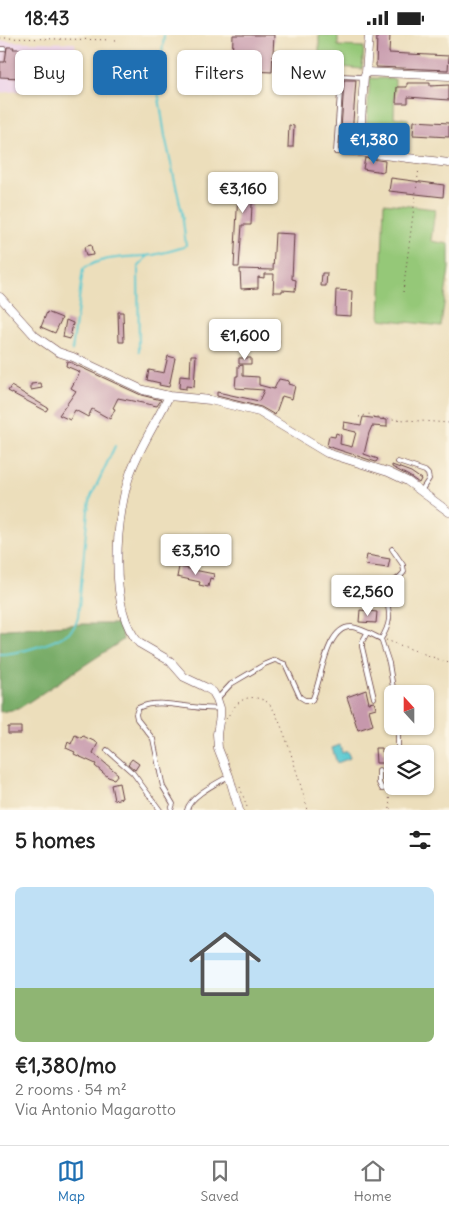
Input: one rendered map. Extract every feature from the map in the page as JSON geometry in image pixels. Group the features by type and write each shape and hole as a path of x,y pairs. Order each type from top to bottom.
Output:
{"street":[{"path":"369,35 359,152 449,163"},
{"path":"365,75 449,76"},
{"path":"0,297 35,336 58,352 143,389 168,396 210,400 252,410 280,423 327,453 388,472 407,481 449,512"},
{"path":"168,396 137,457 126,485 118,544 120,598 123,614 135,639 170,661 184,677 213,692 217,699 220,708 217,745 239,810"}],"lane":[{"path":"359,152 336,152 341,76 365,75"},
{"path":"398,462 425,471 428,474 429,479 421,491"},
{"path":"381,639 386,631 389,618 388,590 390,585 401,577 404,572 403,565 392,549"},
{"path":"217,699 231,684 275,660 285,664 300,697 305,700 312,700 316,694 319,676 329,646 337,634 343,629 351,627 381,639 390,663 393,685"},
{"path":"366,633 362,647 374,698"},
{"path":"171,810 173,804 163,787 152,739 138,719 136,714 138,708 146,704 171,704 207,710 220,708"},
{"path":"107,750 133,773 160,810"},
{"path":"379,771 379,783 382,789 384,789"},
{"path":"188,810 188,805 196,797 229,776"}],"path":[{"path":"0,38 119,40"},
{"path":"403,292 420,159"},
{"path":"360,417 370,414 378,418 449,423"},
{"path":"381,639 449,663"},
{"path":"226,719 236,705 245,698 255,698 267,702 283,731 308,810"},
{"path":"240,785 248,810"},
{"path":"389,795 390,810"}],"shaded area":[{"path":"0,41 75,43 76,50 15,50 15,91 0,93"}],"green space":[{"path":"319,35 338,35 338,46 364,47 362,69 344,67 344,50 319,50"},
{"path":"370,78 395,79 394,117 408,119 407,152 365,149"},
{"path":"384,203 435,209 431,241 449,244 449,268 441,326 380,319"},
{"path":"83,624 121,624 123,640 18,709 0,712 0,631"}],"water":[{"path":"340,745 342,753 347,751 350,758 337,763 332,748"}],"building":[{"path":"233,35 274,35 272,72 262,72 262,50 233,50"},
{"path":"377,35 390,35 389,53 449,56 448,70 376,67"},
{"path":"7,47 22,49 15,50 15,78 0,77 0,62 5,62"},
{"path":"344,80 356,80 351,149 340,148"},
{"path":"407,83 430,83 430,86 449,85 449,100 408,97 408,103 396,103 397,87 407,87"},
{"path":"414,121 449,123 449,137 413,135"},
{"path":"289,125 294,126 293,147 288,147"},
{"path":"365,158 385,161 384,172 363,169"},
{"path":"239,174 245,175 244,185 253,185 251,225 242,225 239,267 234,267"},
{"path":"391,178 444,185 443,197 389,191"},
{"path":"275,233 294,234 292,279 296,280 295,291 282,290 282,292 273,292 274,274 264,274 264,278 258,277 258,288 241,289 240,269 273,270"},
{"path":"91,245 93,255 86,256 84,247"},
{"path":"322,273 327,273 326,286 321,286"},
{"path":"336,290 352,291 351,316 335,315"},
{"path":"47,312 62,318 55,333 41,327"},
{"path":"118,312 123,312 124,342 119,342"},
{"path":"66,320 73,323 70,339 63,337"},
{"path":"268,339 279,340 278,351 268,350"},
{"path":"191,355 196,355 194,387 186,386 186,389 179,388 180,376 190,377"},
{"path":"168,356 175,358 169,387 147,380 149,370 164,373"},
{"path":"239,358 251,358 251,364 239,364"},
{"path":"67,361 141,395 161,400 157,406 118,398 110,419 92,409 88,417 75,410 70,420 59,415 76,391 71,388 80,372 66,366"},
{"path":"243,365 243,376 259,377 259,385 274,389 279,379 289,381 288,384 295,386 292,399 282,396 275,415 261,407 217,396 217,392 259,401 264,390 235,388 238,366"},
{"path":"41,383 42,388 31,390 31,384"},
{"path":"11,386 48,408 46,411 8,391"},
{"path":"363,417 387,420 387,427 372,426 369,433 364,454 378,459 376,462 327,446 329,436 335,437 336,433 341,435 340,444 352,447 356,432 343,429 344,422 361,425"},
{"path":"392,465 411,472 421,479 419,483 392,467"},
{"path":"178,544 189,548 186,555 176,551"},
{"path":"367,555 390,559 388,568 365,565"},
{"path":"179,567 214,574 213,579 210,578 208,587 199,585 200,582 177,577"},
{"path":"360,610 377,612 376,623 359,622"},
{"path":"366,690 369,703 374,702 376,708 369,710 373,725 358,730 347,697"},
{"path":"8,727 21,727 21,734 8,734"},
{"path":"75,735 81,738 83,736 98,743 93,753 118,774 114,779 108,777 95,766 96,764 74,754 75,752 66,748 68,742 71,744"},
{"path":"375,748 382,748 384,763 376,763"},
{"path":"132,759 139,764 135,770 128,764"},
{"path":"119,783 122,798 114,800 111,785"}],"waterway":[{"path":"72,351 83,269 99,261 153,255 186,245 182,213 165,136 158,91 164,35"},
{"path":"139,351 138,268 146,257 150,255"},
{"path":"0,654 17,652 50,642 68,633 75,626 78,617 88,510 91,497 115,446"}]}
